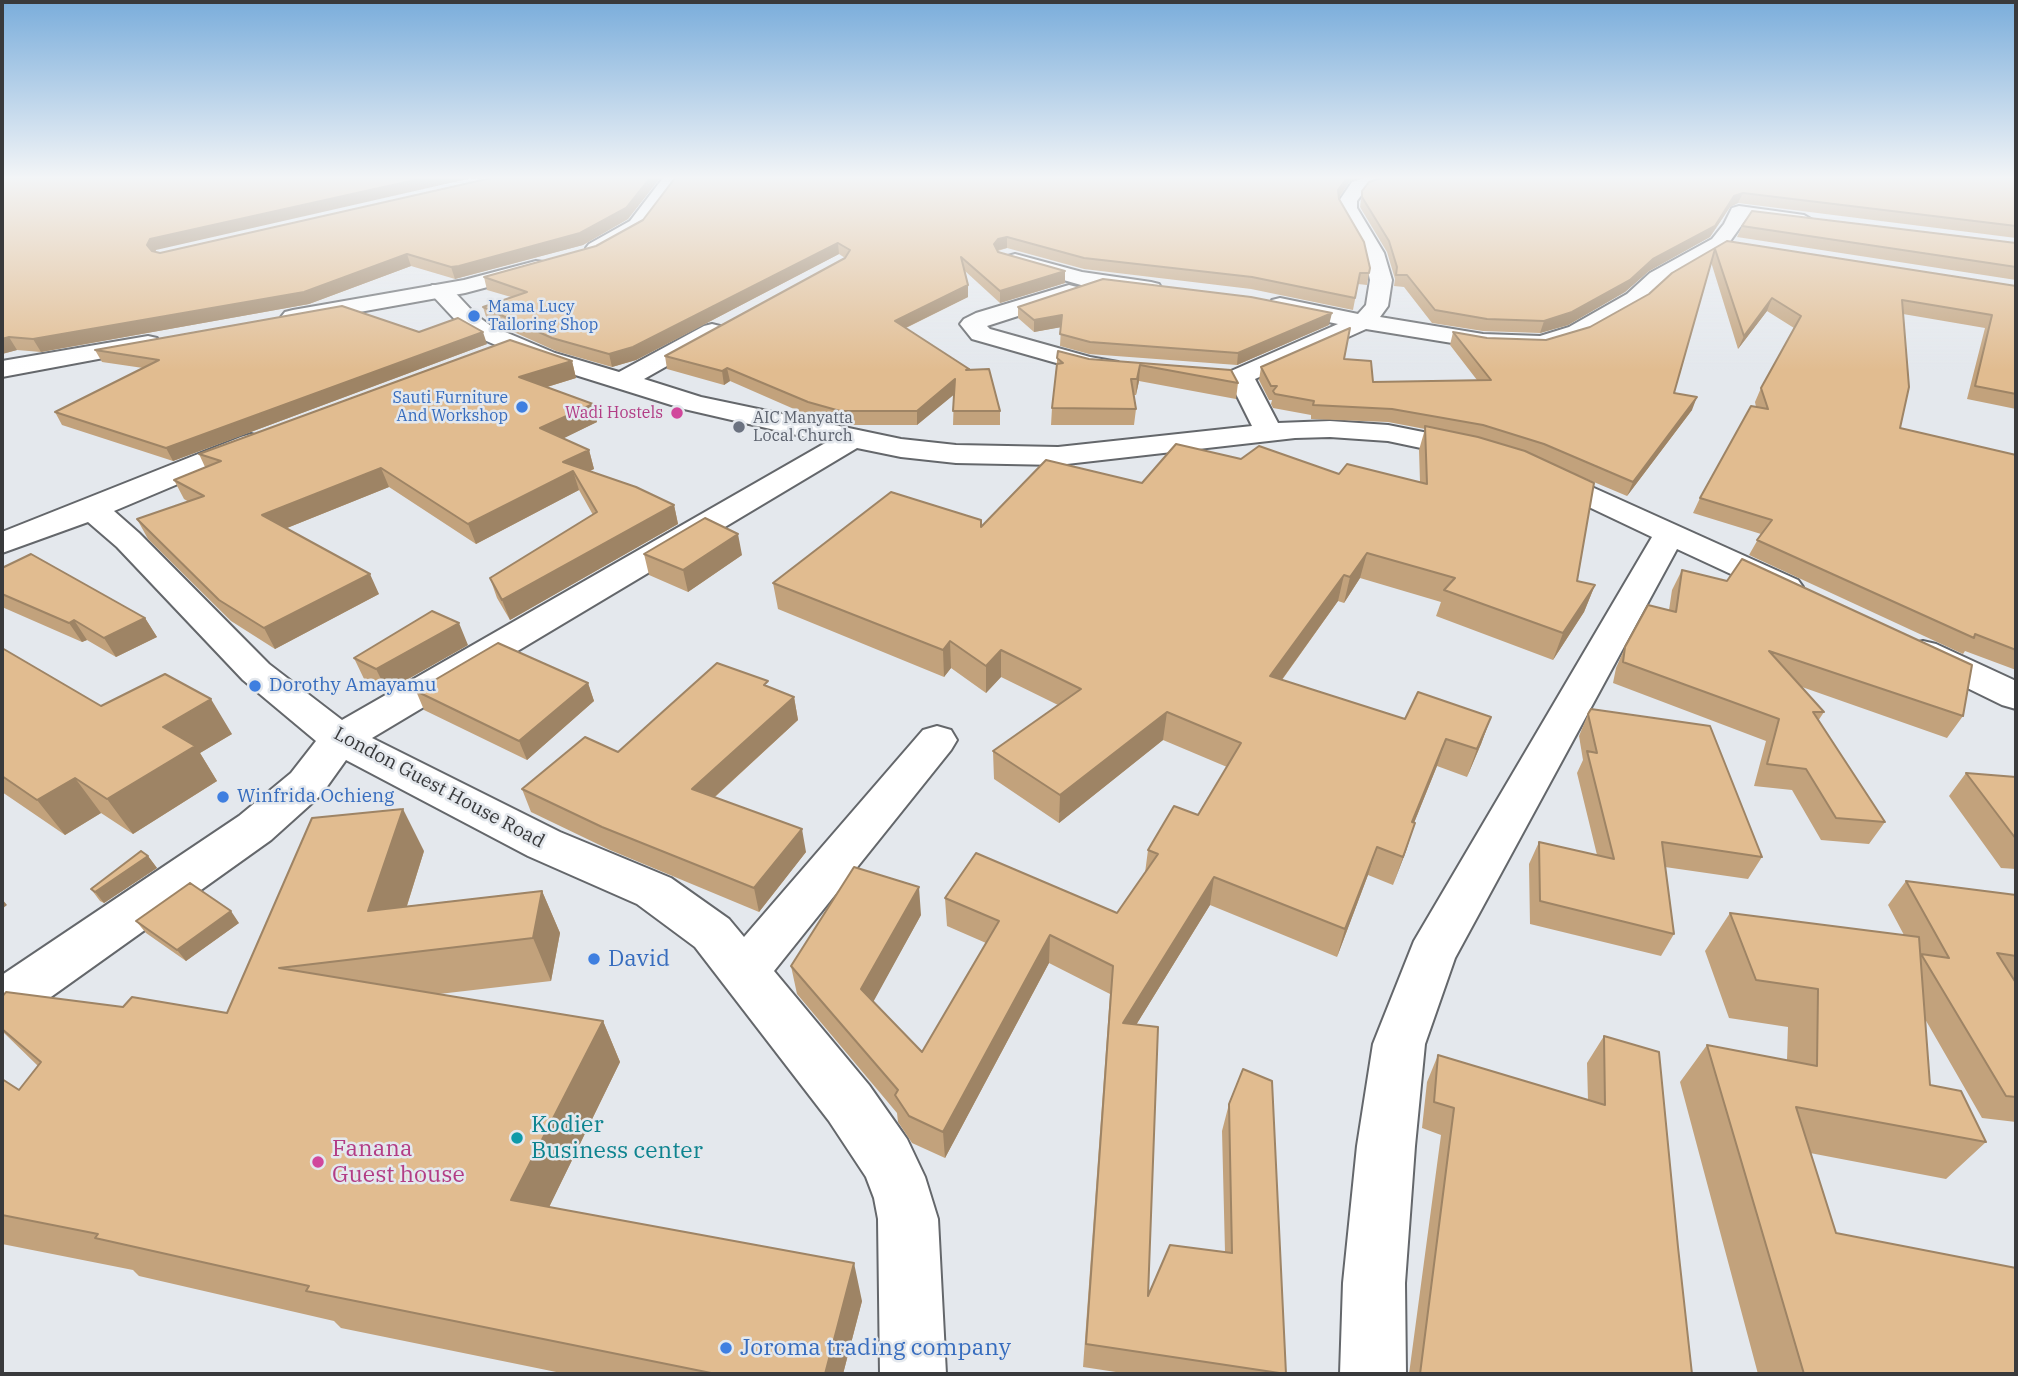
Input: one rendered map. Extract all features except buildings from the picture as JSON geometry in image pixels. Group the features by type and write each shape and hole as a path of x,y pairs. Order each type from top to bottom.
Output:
{"street":[{"path":"579,255 607,242"},
{"path":"1214,374 1240,376 1363,322 1380,300 1381,280 1374,253 1368,242"},
{"path":"1260,301 1363,322 1483,341 1542,344 1599,321 1635,299 1658,278 1719,243 1746,247"},
{"path":"1006,257 1103,281 1177,292"},
{"path":"266,322 440,290 554,262"},
{"path":"1103,281 972,324 981,334 1088,364 1138,370"},
{"path":"440,290 468,320 512,346 694,403 852,439 956,454 1058,456 1269,433 1330,429 1388,433 1510,461 1807,597"},
{"path":"622,381 734,318"},
{"path":"2,369 171,339"},
{"path":"474,360 512,346"},
{"path":"1240,376 1269,433"},
{"path":"2,543 282,432"},
{"path":"2,1003 255,828 306,784 340,739 852,439"},
{"name":"London Guest House Road","path":"92,509 128,540 256,672 340,739 544,844 673,903 712,933 849,1103 887,1159 904,1198 908,1219 913,1374"},
{"path":"1373,1374 1376,1269 1386,1146 1399,1044 1430,955 1670,533"},
{"path":"1894,638 2016,696"},
{"path":"745,971 937,740"}],"place":[{"name":"Mama Lucy Tailoring Shop","path":"474,316"},
{"name":"Sauti Furniture And Workshop","path":"522,407"},
{"name":"Wadi Hostels","path":"677,413"},
{"name":"AIC Manyatta Local Church","path":"739,427"},
{"name":"Dorothy Amayamu","path":"255,686"},
{"name":"Winfrida Ochieng","path":"223,797"},
{"name":"David","path":"594,959"},
{"name":"Kodier Business center","path":"517,1138"},
{"name":"Fanana Guest house","path":"318,1162"},
{"name":"Joroma trading company","path":"726,1348"}]}
